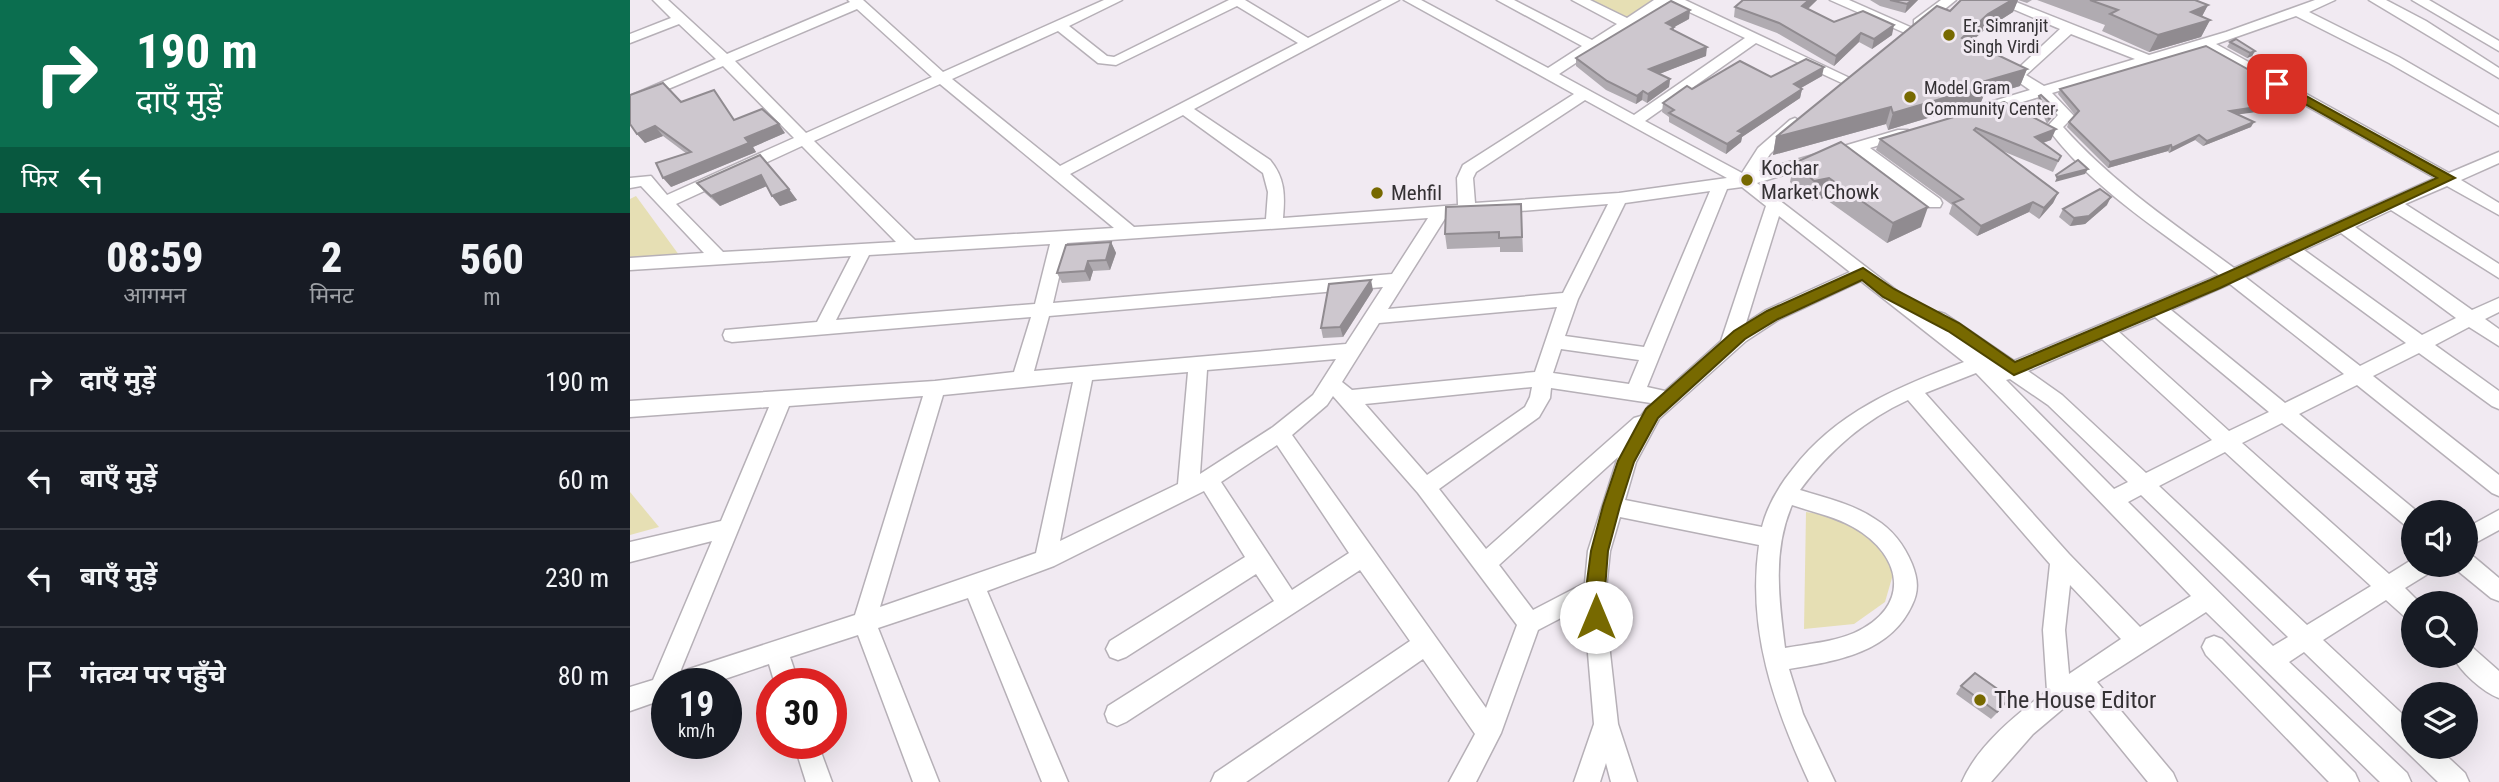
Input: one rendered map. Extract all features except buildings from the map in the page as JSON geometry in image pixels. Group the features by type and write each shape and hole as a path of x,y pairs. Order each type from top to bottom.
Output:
{"street":[{"path":"660,0 725,60 909,245"},
{"path":"1059,25 1102,60 1111,61 1237,0 1307,43"},
{"path":"1060,173 1392,0"},
{"path":"1411,0 1745,181 1863,273 1986,371 2208,598 2398,782"},
{"path":"1504,0 1592,46"},
{"path":"1579,0 1627,23"},
{"path":"1549,74 1663,0"},
{"path":"1674,0 1848,81"},
{"path":"1837,0 1905,35 1949,0"},
{"path":"1999,0 2147,59"},
{"path":"1963,115 2204,43 2328,0"},
{"path":"2376,0 2421,24 2499,74"},
{"path":"2418,0 2499,47"},
{"path":"665,202 1112,1"},
{"path":"630,101 857,2 941,77 1131,233"},
{"path":"2299,12 2394,60 2499,121"},
{"path":"630,39 680,19"},
{"path":"2068,29 2017,76 2042,91 2066,116 2055,127 2092,168 2499,487"},
{"path":"1635,121 1755,37"},
{"path":"2204,43 2448,178 2499,210"},
{"path":"1467,211 1465,178 1469,169 1585,94"},
{"path":"1184,109 1273,173 1277,180 1275,224"},
{"path":"1745,181 1764,151 1806,114"},
{"path":"631,264 1275,224 1619,198 1745,181 1923,127"},
{"path":"1858,146 1934,204"},
{"path":"1822,782 1786,703 1774,661 1768,568 1770,538 1788,495 1807,464 1838,433 1871,410 1911,390 1986,371 2014,369 2232,276 2448,178 2496,161"},
{"path":"630,183 645,180 717,257"},
{"path":"1635,392 1720,186"},
{"path":"1425,487 1532,412 1540,398 1542,379 1569,299 1619,198"},
{"path":"2392,203 2499,272"},
{"path":"1730,343 1775,204"},
{"path":"1340,392 1350,351 1441,211"},
{"path":"2342,226 2499,340"},
{"path":"1022,379 1060,237"},
{"path":"823,328 864,248"},
{"path":"2290,249 2499,401"},
{"path":"1485,564 1730,343 1772,315 1863,273"},
{"path":"732,335 1396,280"},
{"path":"1888,293 1953,327 2056,400 2401,730"},
{"path":"1373,317 1569,299"},
{"path":"2112,500 2499,304"},
{"path":"2157,308 2401,510"},
{"path":"2104,331 2401,599"},
{"path":"1554,341 1651,355"},
{"path":"630,409 935,388 1350,351"},
{"path":"1198,366 1198,484 1259,560 1289,604"},
{"path":"1046,559 1084,374"},
{"path":"727,668 974,586 1046,559 1198,484 1280,433 1320,400 1340,392 1542,379 1635,392 1660,406"},
{"path":"926,782 864,621 935,388"},
{"path":"1911,390 2061,561 2139,642"},
{"path":"1340,392 1425,487 1530,623"},
{"path":"675,668 728,528 782,399"},
{"path":"1624,782 1606,724 1597,644 1595,589 1600,551 1626,461 1660,406"},
{"path":"1280,433 1363,556 1489,733"},
{"path":"1774,661 1860,642 1894,618 1904,600 1907,582 1896,554 1885,539 1869,526 1853,517 1788,495"},
{"path":"1611,506 1770,538"},
{"path":"2478,532 2499,519"},
{"path":"630,552 728,528"},
{"path":"1116,714 1363,556"},
{"path":"1118,649 1259,560"},
{"path":"2059,695 2054,630 2061,561"},
{"path":"2478,574 2499,591"},
{"path":"2271,660 2404,577"},
{"path":"974,586 1055,782"},
{"path":"1462,782 1478,758 1489,733 1530,623 1595,589"},
{"path":"1975,782 1997,750 2079,679 2208,598"},
{"path":"1224,782 1427,643"},
{"path":"2214,647 2346,782"},
{"path":"777,652 782,668"},
{"path":"2478,668 2499,687"},
{"path":"2079,679 2164,782"},
{"path":"630,699 651,692"},
{"path":"1587,782 1606,724"},
{"path":"811,759 819,782"},
{"path":"2432,759 2456,782"}],"shaded area":[{"path":"1587,0 1657,0 1628,19"},
{"path":"636,196 679,255 630,258 630,199"},
{"path":"630,492 659,527 630,535"},
{"path":"1806,512 1845,518 1883,546 1894,571 1885,602 1854,624 1804,629"}],"place":[{"name":"Er. Simranjit Singh Virdi","path":"1949,35"},
{"name":"Model Gram Community Center","path":"1910,97"},
{"name":"Kochar Market Chowk","path":"1747,180"},
{"name":"Mehfil","path":"1377,193"},
{"name":"The House Editor","path":"1980,700"}],"route":[{"path":"1596,617 1595,589 1600,551 1611,506 1626,461 1652,414 1739,335 1772,315 1863,273 1888,293 1953,327 2014,369 2215,284 2448,178 2277,84"}]}
